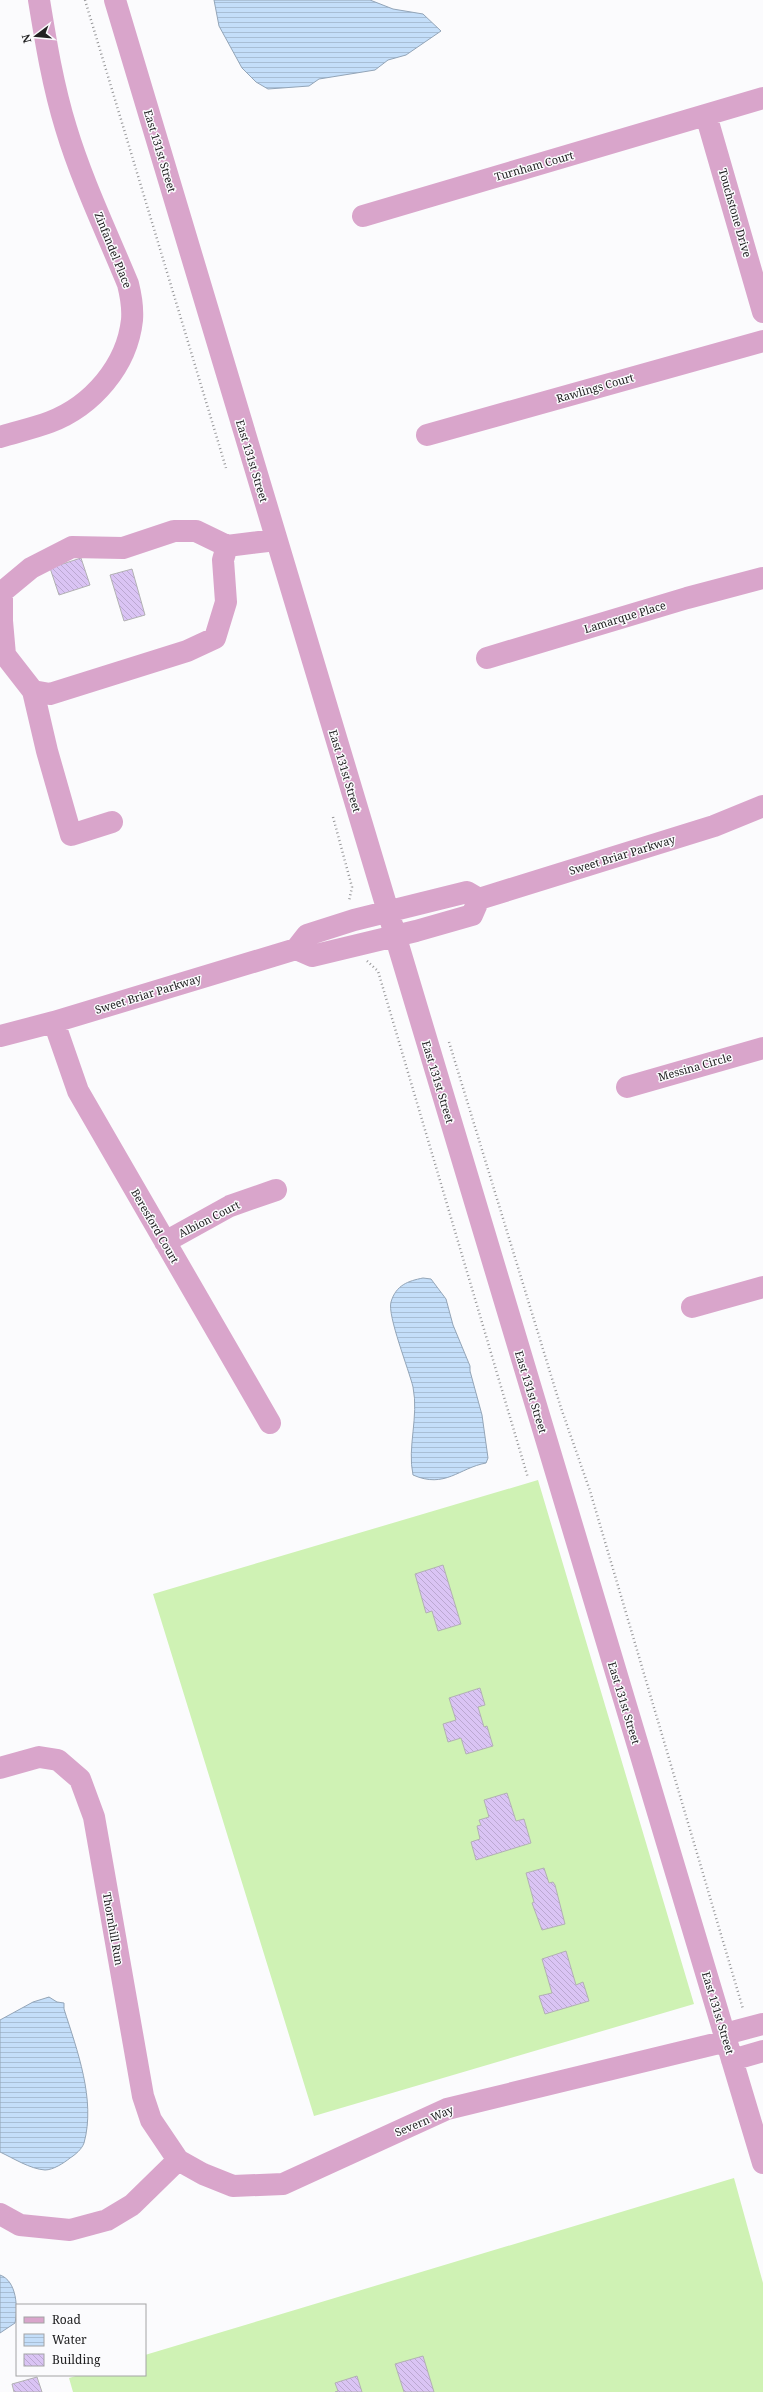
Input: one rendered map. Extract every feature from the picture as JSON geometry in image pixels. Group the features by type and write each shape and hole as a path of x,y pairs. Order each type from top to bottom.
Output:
{"street":[{"name":"Zinfandel Place","path":"0,437 50,422 81,405 93,395 108,379 120,359 132,321 132,301 128,284 66,129 52,76 39,0"},
{"name":"East 131st Street","path":"115,0 387,913 763,2163"},
{"name":"Turnham Court","path":"363,216 763,98"},
{"name":"Touchstone Drive","path":"706,115 763,312"},
{"name":"Rawlings Court","path":"427,435 763,340"},
{"path":"112,822 71,835 46,751 33,691 5,655 2,621 2,592 31,568 72,547 123,548 174,531 196,531 227,546 276,540"},
{"path":"33,691 50,694 187,652 215,638 226,602 223,560 227,546"},
{"name":"Lamarque Place","path":"487,658 687,598 763,578"},
{"name":"Sweet Briar Parkway","path":"479,899 714,826 763,806"},
{"path":"467,892 479,899 472,915 312,956 296,949 307,935 354,920 467,892"},
{"name":"Sweet Briar Parkway","path":"0,1036 54,1022 296,949"},
{"name":"Beresford Court","path":"54,1022 78,1091 270,1423"},
{"name":"Messina Circle","path":"627,1087 763,1048"},
{"name":"Albion Court","path":"165,1242 230,1206 276,1190"},
{"path":"692,1307 763,1287"},
{"name":"Thornhill Run","path":"0,1768 39,1757 58,1760 80,1779 94,1817 143,2096 151,2120 178,2160"},
{"path":"728,2045 756,2026"},
{"path":"728,2045 763,2051"},
{"name":"Severn Way","path":"178,2160 203,2174 233,2186 283,2184 448,2109 728,2045"},
{"path":"0,2214 20,2225 70,2230 107,2220 132,2205 178,2160"}],"path":[{"path":"85,0 226,468"},
{"path":"332,817 352,887 348,904"},
{"path":"368,964 378,972 528,1478"},
{"path":"449,1040 561,1408 590,1492 756,2026"}],"green space":[{"path":"538,1480 694,2004 314,2116 153,1594"},
{"path":"734,2178 763,2283 763,2392 73,2392 69,2378 76,2376 146,2376 146,2355"}],"water":[{"path":"214,0 370,0 393,9 423,14 441,31 406,55 388,60 375,70 319,79 309,86 268,89 256,82 242,68 219,26"},
{"path":"423,1278 431,1279 446,1299 453,1325 470,1366 482,1415 488,1458 486,1463 443,1479 434,1480 424,1479 413,1475 411,1454 415,1409 413,1387 395,1330 391,1309 393,1296 399,1288 408,1282"},
{"path":"49,1997 57,2002 64,2003 64,2009 83,2075 88,2110 87,2127 82,2147 78,2152 62,2164 45,2170 28,2165 0,2152 0,2020 33,2002"},
{"path":"0,2275 6,2278 13,2289 16,2310 15,2323 0,2333"}],"building":[{"path":"81,558 90,585 59,595 50,568"},
{"path":"132,569 145,615 124,621 110,575"},
{"path":"443,1565 461,1624 438,1631 432,1611 426,1613 415,1574"},
{"path":"480,1688 485,1705 478,1707 484,1727 487,1726 493,1746 466,1754 461,1738 448,1742 443,1724 456,1720 449,1698"},
{"path":"507,1793 516,1821 524,1819 531,1843 476,1860 471,1842 480,1839 477,1826 481,1825 479,1820 489,1817 484,1800"},
{"path":"544,1868 549,1883 553,1882 555,1885 565,1924 542,1930 532,1903 534,1902 526,1873"},
{"path":"566,1951 576,1985 583,1982 589,2001 545,2014 539,1996 552,1993 542,1959"},
{"path":"423,2356 434,2392 404,2392 395,2364"},
{"path":"357,2376 362,2392 335,2392 338,2391 335,2383"},
{"path":"37,2377 42,2392 14,2392 12,2384"}]}
